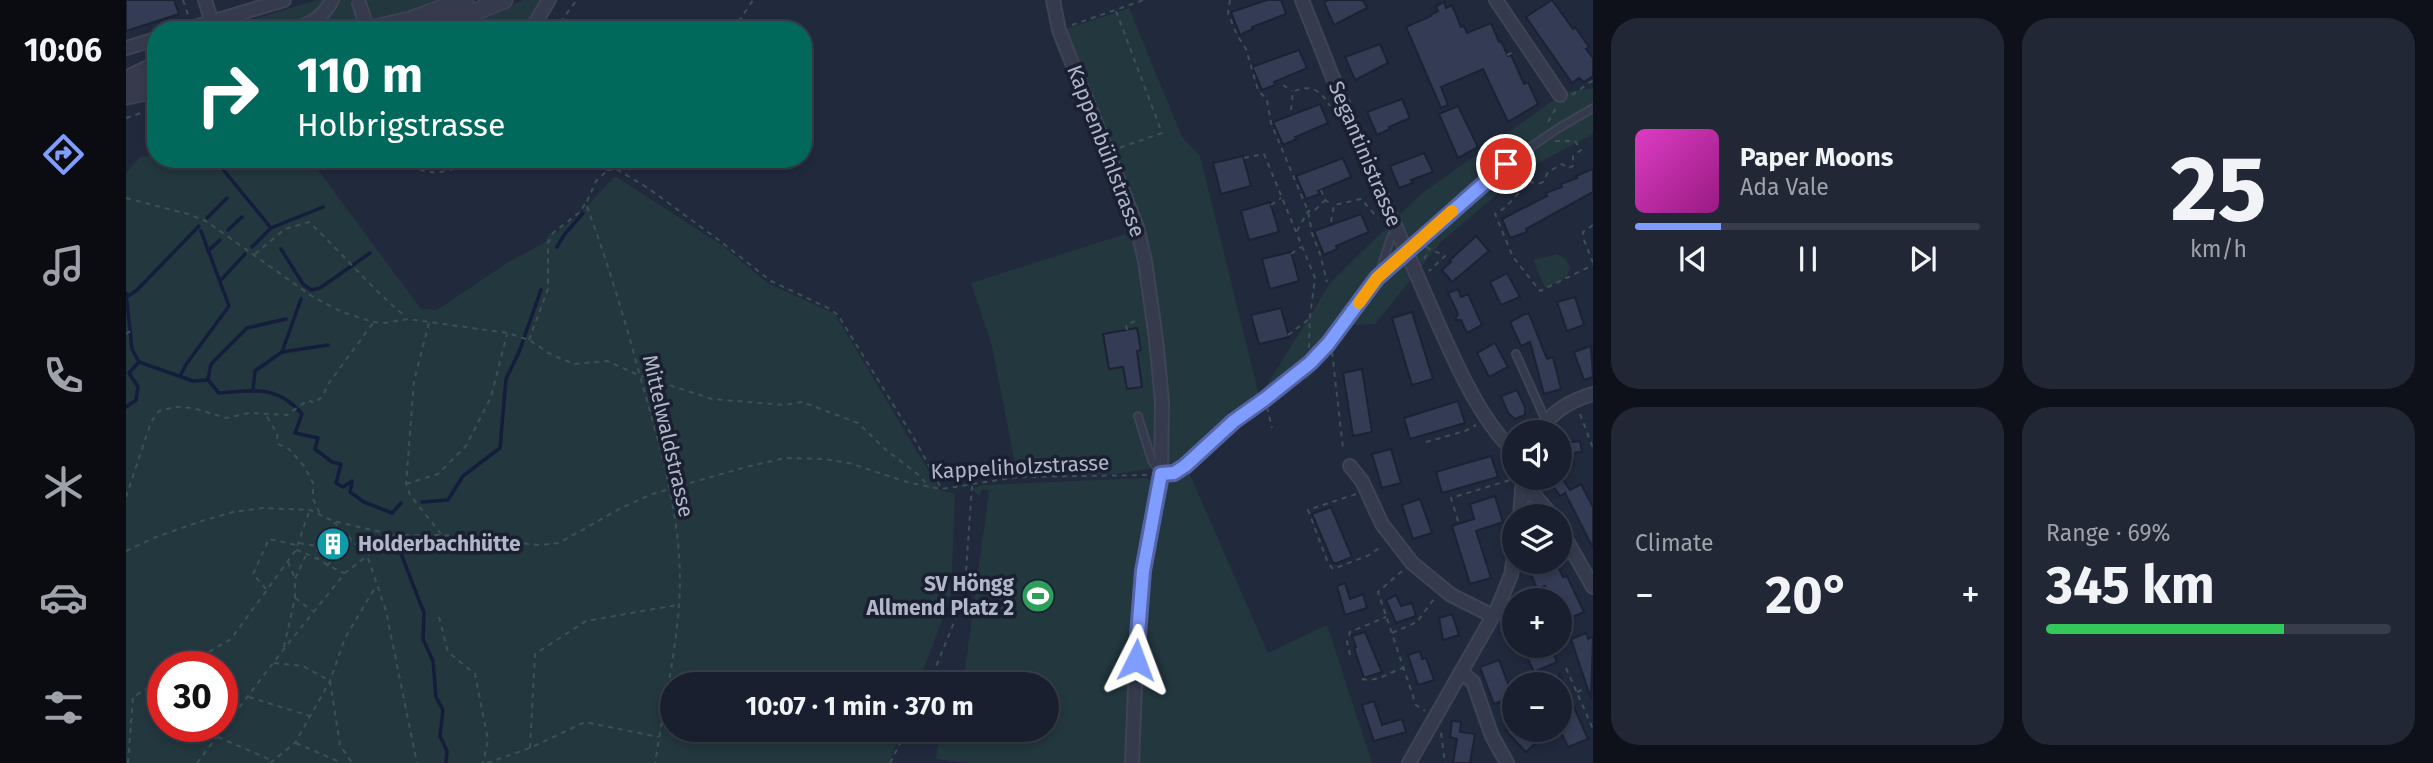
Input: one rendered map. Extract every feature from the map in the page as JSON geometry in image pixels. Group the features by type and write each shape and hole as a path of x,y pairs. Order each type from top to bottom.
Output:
{"street":[{"path":"205,0 212,21"},
{"path":"215,21 284,0"},
{"path":"314,21 332,0"},
{"path":"358,0 364,21"},
{"path":"406,21 465,0"},
{"path":"452,21 504,0"},
{"path":"536,21 549,0"},
{"name":"Kappenbühlstrasse","path":"1053,0 1059,30 1137,227 1150,296 1162,401 1161,474 1143,571 1137,636 1132,763"},
{"name":"Segantinistrasse","path":"1303,0 1356,136 1463,376 1485,414 1502,436"},
{"path":"1496,0 1563,99"},
{"path":"126,48 147,42"},
{"path":"126,79 147,68"},
{"path":"126,79 147,76"},
{"path":"1547,420 1576,399 1593,394"},
{"path":"1350,466 1362,481 1382,524 1419,570 1451,595 1493,616"},
{"path":"1529,490 1542,504"},
{"path":"1572,550 1593,587"},
{"path":"1409,763 1493,616 1511,574"},
{"path":"1461,672 1473,682 1492,736 1507,763"}],"lane":[{"path":"1138,416 1153,461 1161,474 1174,473 1185,466 1234,421 1310,363 1328,344 1377,278 1506,164 1593,108"},
{"path":"1377,278 1391,237 1399,234"},
{"path":"1516,354 1546,420"}],"path":[{"path":"183,0 188,15"},
{"path":"561,21 577,0"},
{"path":"739,21 753,0"},
{"path":"1059,30 1144,0"},
{"path":"1230,0 1228,13 1246,49 1258,90 1267,100 1271,123 1308,211 1327,282"},
{"path":"1108,152 1162,133 1116,10"},
{"path":"1507,55 1521,49"},
{"path":"1591,77 1592,81 1563,99 1542,133 1544,139 1552,141 1575,141 1580,150 1573,156 1573,166 1568,168 1562,164 1548,172 1543,182 1532,182 1523,187 1495,214 1513,257 1540,291 1593,264 1583,232 1593,225"},
{"path":"1283,86 1293,92 1308,87 1315,89 1325,97 1329,106 1334,105"},
{"path":"1291,110 1293,92"},
{"path":"126,118 147,111"},
{"path":"1244,158 1264,154 1315,278 1310,318 1310,363"},
{"path":"416,168 432,173 456,168"},
{"path":"603,168 618,170 648,188 771,281 838,315 915,440 941,489"},
{"path":"529,340 548,289 548,243 553,233 580,212 597,181 609,168"},
{"path":"1321,190 1325,200 1334,205 1361,199 1377,219 1382,217"},
{"path":"126,198 206,221 313,297 342,313 373,322 408,319 508,333 529,340 552,355 574,364 607,361 640,376 712,399 784,405 802,402 825,409 858,423 885,449 920,476 929,488"},
{"path":"1271,205 1282,198"},
{"path":"1308,211 1314,211 1325,200"},
{"name":"Mittelwaldstrasse","path":"586,204 609,268 670,489 679,564 679,605 655,763"},
{"path":"1331,222 1334,205"},
{"path":"1296,232 1308,211"},
{"path":"254,255 285,229 309,222 368,283 408,319"},
{"path":"1292,254 1302,246"},
{"path":"1425,258 1429,248 1445,256 1426,274"},
{"path":"1127,330 1126,325 1144,317"},
{"path":"1288,335 1310,318"},
{"path":"126,496 151,422 159,411 175,407 193,408 226,418 248,413 287,415 308,400 314,403 322,397 373,322"},
{"path":"429,322 414,381 406,484 410,495 442,535"},
{"path":"126,334 131,331"},
{"path":"406,484 438,474 466,446 491,397 508,333"},
{"path":"1328,344 1333,356 1343,448"},
{"path":"1265,399 1272,428"},
{"path":"1577,406 1593,448"},
{"path":"266,416 277,433 278,444 289,449 313,482 313,499 320,515"},
{"path":"1426,442 1465,431 1480,423"},
{"name":"Kappeliholzstrasse","path":"333,521 394,535 442,535 538,545 559,543 621,508 670,489 785,458 849,463 929,488 941,489 1018,477 1161,474"},
{"path":"934,672 961,605 973,485"},
{"path":"1458,521 1451,498 1502,486"},
{"path":"1356,494 1308,510 1331,569 1367,556 1384,544"},
{"path":"126,551 156,537 233,512 263,508 310,510 333,521 367,555 386,611 417,763"},
{"path":"210,651 231,639 296,550 310,510"},
{"path":"318,559 317,547 338,526"},
{"path":"238,710 345,573 394,535"},
{"path":"267,590 253,574 269,539 317,547"},
{"path":"327,566 352,540"},
{"path":"296,550 345,573"},
{"path":"295,579 307,553"},
{"path":"283,650 295,598 295,579 288,561"},
{"path":"1408,567 1378,592 1416,705 1429,713"},
{"path":"229,742 271,762 295,743 330,681 345,638 377,584"},
{"path":"1392,633 1417,622 1438,592"},
{"path":"295,598 314,612"},
{"path":"530,748 535,654 586,621 679,605"},
{"path":"439,617 448,652 475,674 488,740 485,763 530,748 585,722 659,737"},
{"path":"1350,655 1347,642 1350,632 1387,617"},
{"path":"273,663 303,666 330,681"},
{"path":"1362,679 1384,677 1404,668"},
{"path":"1566,668 1593,729"},
{"path":"330,681 340,745 352,763"},
{"path":"128,763 133,697 147,689"},
{"path":"1577,692 1585,689"},
{"path":"248,697 310,716"},
{"path":"1441,729 1445,763"},
{"path":"197,763 214,742"},
{"path":"890,763 901,742"},
{"path":"295,743 342,763"}],"shaded area":[{"path":"317,0 449,0 375,21 247,21"},
{"path":"523,0 542,0 528,21 472,21"},
{"path":"1129,8 1182,137 1200,156 1260,400 1221,427 1180,466 1174,466 1164,460 1149,259 1063,30"},
{"path":"1593,88 1593,134 1527,169 1441,242 1375,324 1353,325 1308,379 1265,388 1331,282 1421,194 1565,92"},
{"path":"147,156 147,168 317,168 421,309 437,310 507,263 544,243 550,233 555,234 581,213 615,176 723,246 768,283 835,314 940,490 955,494 951,596 922,672 660,672 660,742 897,742 889,763 126,763 126,173 140,157"},
{"path":"1135,231 1158,393 1158,450 1149,469 1115,474 1017,474 992,346 971,283"},
{"path":"1557,254 1565,258 1570,267 1567,277 1545,288 1533,260"},
{"path":"1187,468 1268,653 1327,625 1372,763 1134,763 1142,600 1163,489"},
{"path":"1144,478 1153,481 1155,488 1129,763 969,763 936,759 938,742 1059,742 1059,672 965,672 989,491 982,489 979,497 972,488 983,485"}],"building":[{"path":"126,0 174,0 179,14 157,21 147,21 147,24 126,31"},
{"path":"1267,0 1281,0 1286,14 1252,27 1253,29 1240,35 1231,12"},
{"path":"1363,0 1367,8 1334,25 1324,2"},
{"path":"1552,0 1589,47 1586,49 1593,58 1593,76 1584,82 1579,78 1572,83 1526,17"},
{"path":"1444,2 1446,8 1452,5 1461,27 1464,26 1467,33 1491,23 1499,42 1501,41 1508,56 1511,55 1524,84 1528,82 1538,104 1508,122 1483,69 1441,87 1448,105 1441,108 1406,27 1431,16 1438,11 1436,6"},
{"path":"1380,44 1388,63 1355,80 1345,57"},
{"path":"1299,50 1307,68 1262,90 1252,67"},
{"path":"1402,99 1410,118 1377,135 1367,112"},
{"path":"1320,104 1328,123 1283,145 1273,122"},
{"path":"1458,106 1478,147 1458,158 1439,114"},
{"path":"1424,153 1433,172 1411,180 1413,183 1399,188 1390,166"},
{"path":"1243,156 1251,186 1221,194 1213,163"},
{"path":"1343,158 1351,177 1306,199 1296,176"},
{"path":"1593,169 1593,192 1526,229 1527,232 1510,238 1502,219 1547,196 1546,193 1562,187 1561,184"},
{"path":"1270,202 1279,232 1249,240 1241,211"},
{"path":"1361,214 1369,232 1336,246 1337,249 1324,255 1314,231"},
{"path":"1476,236 1489,251 1452,282 1442,270"},
{"path":"1291,252 1299,281 1270,289 1262,259"},
{"path":"1507,273 1520,297 1501,305 1490,282"},
{"path":"1458,289 1461,297 1468,294 1482,325 1467,333 1461,320 1455,320 1458,314 1448,293"},
{"path":"1575,297 1584,325 1567,331 1557,302"},
{"path":"1281,308 1289,337 1259,344 1251,315"},
{"path":"1412,312 1433,379 1412,385 1392,318"},
{"path":"1529,314 1547,359 1553,357 1561,389 1544,394 1530,342 1521,346 1510,322"},
{"path":"1137,328 1141,350 1137,351 1142,387 1127,389 1123,367 1109,369 1103,334"},
{"path":"1495,343 1508,367 1489,377 1477,353"},
{"path":"1591,346 1593,377 1584,380 1574,352"},
{"path":"1362,369 1372,432 1353,436 1343,373"},
{"path":"1517,390 1525,407 1525,415 1515,419 1508,413 1501,396"},
{"path":"1458,401 1465,423 1410,439 1404,418"},
{"path":"1580,441 1582,452 1572,453 1572,442"},
{"path":"1391,449 1401,483 1382,488 1372,454"},
{"path":"1491,456 1498,477 1442,493 1436,472"},
{"path":"1581,484 1593,507 1593,548 1572,504 1565,493 1560,496 1556,490 1572,490"},
{"path":"1495,496 1502,522 1476,531 1491,578 1470,584 1452,526 1474,519 1470,504"},
{"path":"1420,499 1432,533 1413,539 1402,505"},
{"path":"1331,507 1352,557 1337,563 1333,563 1312,514"},
{"path":"1531,574 1567,576 1584,612 1572,617 1572,588 1537,588"},
{"path":"1345,583 1350,599 1363,594 1367,608 1345,615 1337,586"},
{"path":"1396,595 1401,606 1412,603 1416,616 1396,623 1386,600"},
{"path":"1452,614 1459,635 1443,640 1439,618"},
{"path":"1365,632 1382,672 1364,678 1352,636"},
{"path":"1586,633 1588,639 1593,637 1591,699 1572,642 1572,639"},
{"path":"1420,651 1422,659 1426,658 1434,680 1418,685 1408,655"},
{"path":"1528,658 1555,658 1557,662 1534,672"},
{"path":"1499,660 1504,672 1502,701 1494,704 1480,667"},
{"path":"1374,701 1382,725 1402,719 1406,732 1374,741 1362,705"},
{"path":"1572,703 1588,739 1568,747 1566,742 1572,742"},
{"path":"1452,721 1461,722 1460,732 1475,734 1470,763 1453,763 1457,739 1450,737"},
{"path":"1516,742 1537,742 1526,752"}],"waterway":[{"path":"222,168 271,228"},
{"path":"207,218 227,198"},
{"path":"252,247 271,228 323,207"},
{"path":"557,247 583,213"},
{"path":"228,230 242,217"},
{"path":"127,297 199,226"},
{"path":"180,376 229,306 201,231"},
{"path":"208,251 220,240"},
{"path":"281,249 303,284 311,290 320,288 370,253"},
{"path":"220,281 245,254"},
{"path":"422,502 448,500 463,476 500,448 506,379 519,352 541,290"},
{"path":"126,293 132,349 139,362"},
{"path":"253,391 255,371 282,352 301,299"},
{"path":"208,379 211,364 247,328 286,319"},
{"path":"282,352 328,345"},
{"path":"126,407 136,400 138,387 129,373 139,362 193,381 208,380 219,393 254,391 274,394 302,414 295,433 318,438 315,449 332,462 341,464 336,483 343,487 352,481 350,492 364,502 392,513 401,503"},
{"path":"400,551 424,613 423,639 433,661 436,697 443,710 440,736 447,751 446,763"}],"slow traffic":[{"path":"1359,303 1377,278 1452,211"}],"place":[{"name":"Holderbachhütte","path":"333,544"},
{"name":"SV Höngg Allmend Platz 2","path":"1038,596"}],"route":[{"path":"1136,660 1143,571 1161,474 1174,473 1185,466 1234,421 1310,363 1328,344 1377,278 1506,164"}]}
